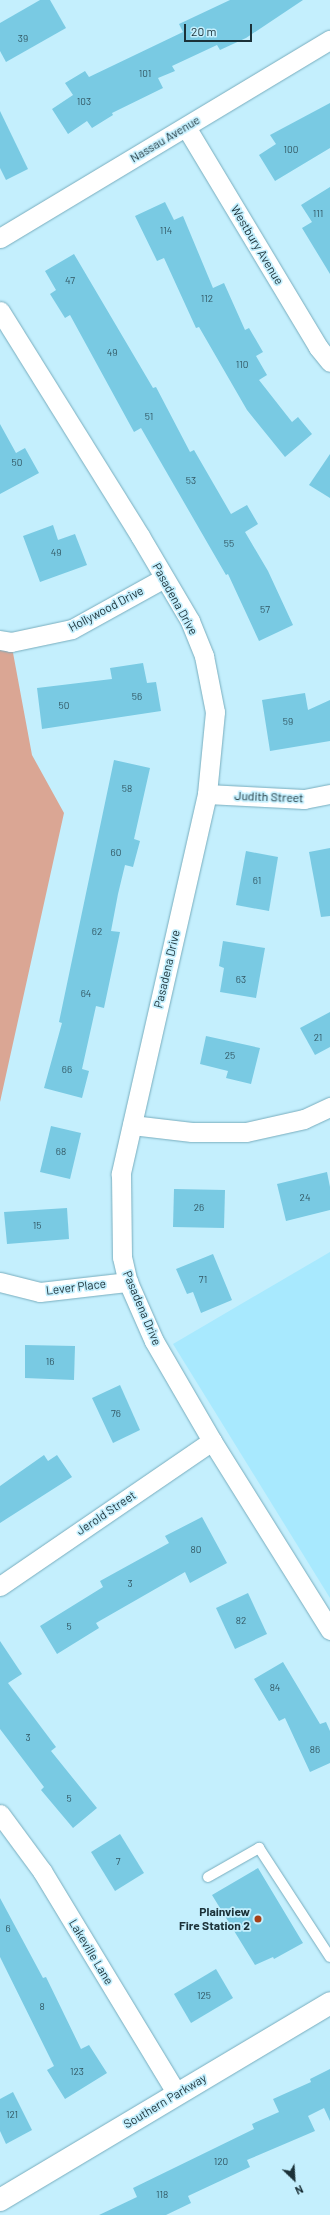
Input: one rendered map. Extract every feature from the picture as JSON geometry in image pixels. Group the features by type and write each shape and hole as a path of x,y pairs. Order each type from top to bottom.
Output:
{"street":[{"name":"Nassau Avenue","path":"0,238 330,40"},
{"name":"Westbury Avenue","path":"186,127 318,347 330,362"},
{"name":"Pasadena Drive","path":"0,311 190,621 204,656 215,712 207,794 121,1174 122,1257 128,1282 154,1341 212,1441 330,1630"},
{"name":"Hollywood Drive","path":"0,640 11,642 72,629 164,578"},
{"name":"Judith Street","path":"207,794 304,799 330,794"},
{"path":"132,1125 192,1132 246,1132 304,1119 330,1107"},
{"name":"Lever Place","path":"0,1282 40,1292 128,1282"},
{"name":"Jerold Street","path":"0,1586 212,1441"},
{"name":"Lakeville Lane","path":"0,1814 42,1871 177,2094"},
{"name":"Southern Parkway","path":"0,2200 330,2002"}],"lane":[{"path":"208,1877 259,1848 330,1957"}],"shaded area":[{"path":"0,640 11,642 32,755 64,813 0,1102"},
{"path":"330,1252 330,1598 173,1344"}],"building":[{"path":"40,0 50,0 66,28 6,62 0,51 0,23"},
{"path":"230,0 303,0 246,38 220,50 217,45 172,66 175,71 158,78 163,88 112,113 113,115 92,128 87,121 68,134 52,109 73,95 65,83 85,71 89,77 183,32 179,24"},
{"path":"330,103 330,148 275,181 259,155 276,144 270,135"},
{"path":"0,111 28,169 6,180 0,168"},
{"path":"330,187 330,274 302,228 312,222 301,205"},
{"path":"165,202 174,220 183,216 213,288 224,283 245,330 249,328 263,352 256,356 267,375 259,380 292,422 298,417 312,434 285,457 247,410 199,327 196,328 164,258 157,261 135,216"},
{"path":"74,254 153,388 156,387 190,452 194,450 231,514 247,505 258,524 245,532 268,571 293,625 259,641 228,574 226,575 141,428 134,432 70,315 65,318 50,294 56,290 45,271"},
{"path":"0,424 16,453 25,448 39,473 0,494"},
{"path":"330,454 330,498 309,485"},
{"path":"53,525 58,540 75,534 87,565 40,582 23,536"},
{"path":"143,663 147,683 156,682 161,711 42,729 37,688 112,679 110,668"},
{"path":"305,693 308,710 330,700 330,741 270,751 262,700"},
{"path":"114,760 150,768 134,839 140,841 133,867 125,865 118,894 111,931 120,932 104,1008 96,1006 82,1069 89,1071 82,1098 44,1088 62,1023 59,1022"},
{"path":"330,848 330,916 321,917 309,852"},
{"path":"246,851 278,857 269,911 236,905"},
{"path":"223,941 265,948 256,998 220,992 224,968 219,966"},
{"path":"330,1012 330,1047 315,1055 300,1028"},
{"path":"206,1036 260,1048 251,1084 226,1078 228,1071 200,1064"},
{"path":"51,1126 81,1133 70,1179 40,1172"},
{"path":"327,1172 330,1187 330,1210 286,1221 277,1184"},
{"path":"174,1189 225,1190 224,1228 173,1227"},
{"path":"67,1208 69,1239 7,1244 4,1212"},
{"path":"213,1254 232,1300 201,1313 193,1292 187,1294 176,1269"},
{"path":"25,1345 75,1346 74,1380 25,1378"},
{"path":"120,1385 140,1430 113,1443 92,1398"},
{"path":"44,1455 48,1461 57,1455 72,1477 0,1523 0,1486"},
{"path":"202,1517 227,1563 190,1583 185,1572 96,1623 99,1628 57,1654 40,1626 103,1587 100,1581 169,1543 165,1536"},
{"path":"248,1593 267,1634 235,1649 216,1608"},
{"path":"0,1641 22,1674 8,1683 56,1747 51,1751 97,1808 73,1828 41,1790 44,1787 0,1729"},
{"path":"283,1662 320,1724 326,1722 330,1731 330,1763 310,1772 285,1718 279,1721 254,1679"},
{"path":"120,1834 144,1873 115,1891 91,1852"},
{"name":"Plainview Fire Station 2","path":"258,1868 303,1943 274,1959 273,1957 255,1965 212,1895"},
{"path":"0,1898 43,1978 46,1977 81,2049 89,2045 107,2073 65,2099 47,2070 54,2066 0,1957"},
{"path":"216,1969 233,1998 191,2023 174,1994"},
{"path":"330,2069 330,2121 324,2108 308,2116 315,2131 247,2160 250,2167 188,2196 191,2203 166,2215 99,2215 137,2197 133,2188 254,2129 252,2124 279,2112 273,2099 311,2082 310,2079"},
{"path":"13,2092 32,2130 6,2144 0,2131 0,2099"}],"place":[{"name":"Plainview Fire Station 2","path":"258,1919"}]}
